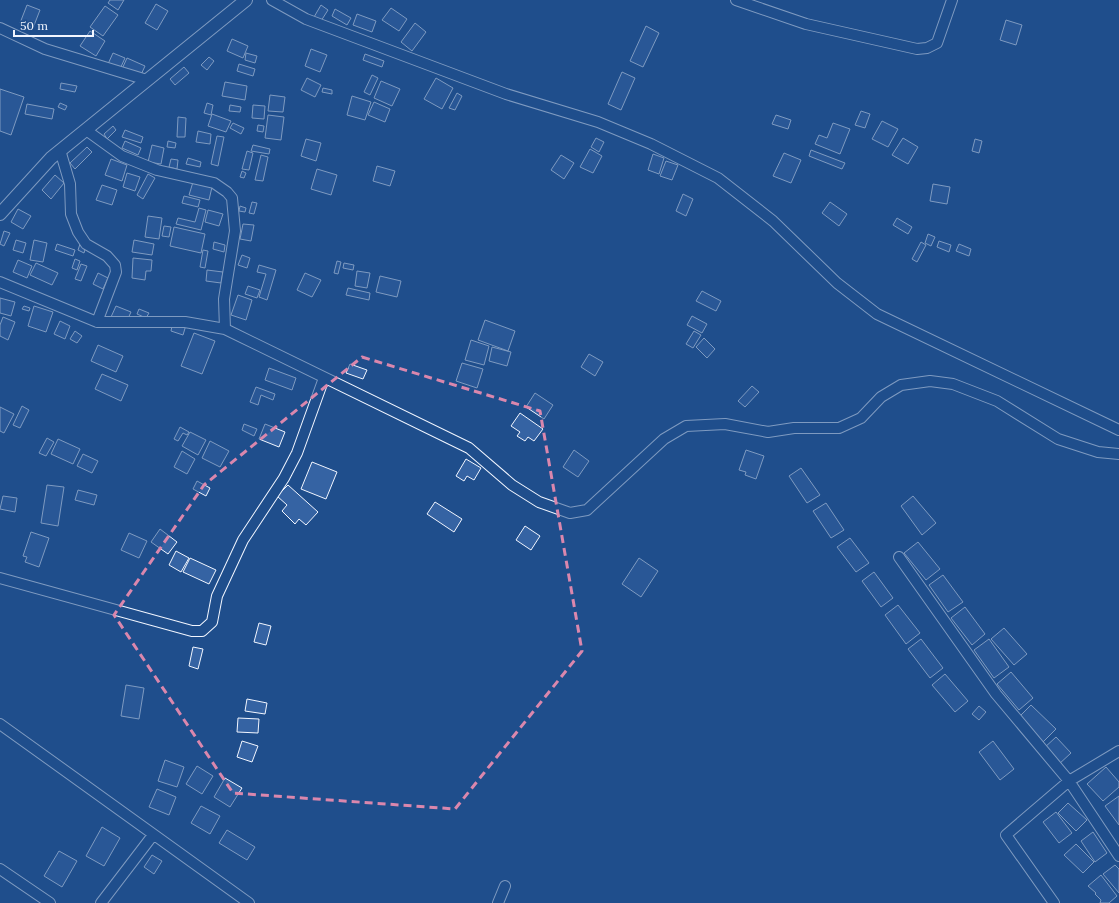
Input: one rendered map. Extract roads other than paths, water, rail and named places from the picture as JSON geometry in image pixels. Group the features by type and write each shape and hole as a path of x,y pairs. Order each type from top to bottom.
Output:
{"street":[{"path":"0,214 60,150 246,0"},
{"path":"272,0 306,19 506,94 598,122 650,144 718,178 773,221 838,283 876,314 1119,430"},
{"path":"736,0 806,24 917,49 927,48 937,43 952,0"},
{"path":"0,28 45,49 147,80"},
{"path":"86,130 122,156 157,170 214,184 227,192 232,198 236,231 224,299 224,329"},
{"path":"60,150 70,184 71,214 78,232 86,244 107,256 115,265 116,272 97,322"},
{"path":"0,282 97,322 185,322 224,329 469,448 512,485 539,502 570,513 587,510 664,439 686,426 724,424 768,432 794,428 839,428 860,418 880,397 901,385 930,381 953,384 996,401 1058,440 1098,452 1119,454"},
{"path":"0,578 192,632 207,629 212,622 220,587 243,540 284,478 297,453 324,378"},
{"path":"899,557 996,694 1069,781 1119,856"},
{"path":"0,724 249,903"},
{"path":"1054,903 1006,835 1069,781 1119,751"},
{"path":"100,903 153,835"},
{"path":"0,869 50,903"},
{"path":"498,903 505,886"}]}
